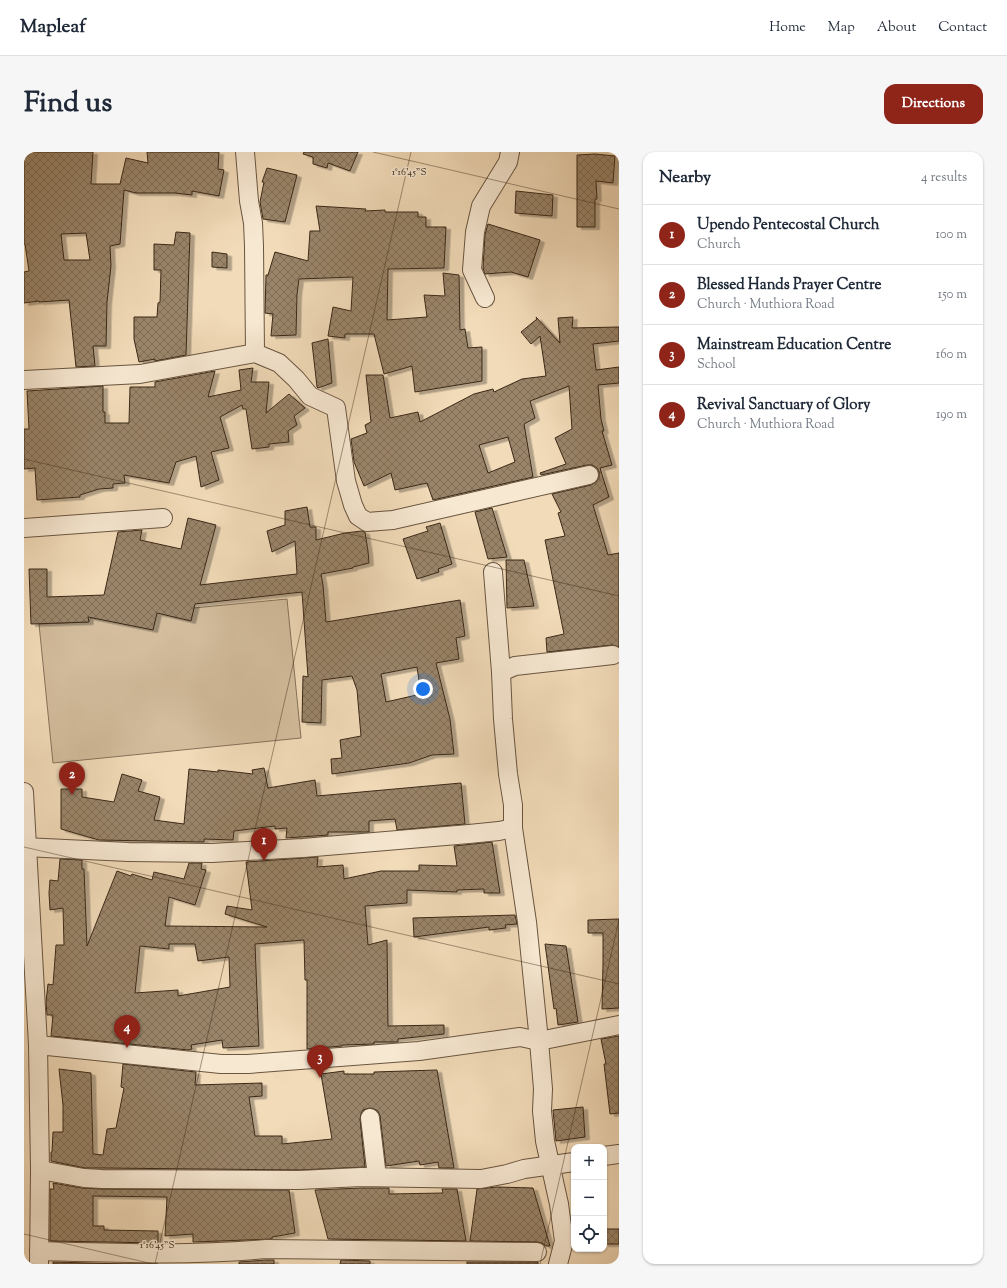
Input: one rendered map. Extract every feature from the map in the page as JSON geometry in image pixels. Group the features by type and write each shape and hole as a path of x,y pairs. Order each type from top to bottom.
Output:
{"street":[{"path":"245,152 254,246 255,353"},
{"path":"485,298 472,270 475,232 481,206 508,162 510,152"},
{"path":"24,380 140,374 255,353 279,363 296,379 310,396 336,408 346,480 353,505 358,516 367,522 393,520 589,475"},
{"path":"24,528 163,518"},
{"path":"493,572 508,774 513,806 513,828 527,922 539,1041 545,1141 559,1204 564,1241 558,1264"},
{"path":"501,672 515,666 613,656"},
{"path":"24,792 25,847 38,1045 40,1170 39,1258 228,1253 266,1249 536,1252"},
{"path":"25,847 128,852 212,853 303,848 499,831 513,828"},
{"path":"38,1045 221,1064 248,1064 420,1051 520,1038 539,1041 619,1025"},
{"path":"370,1118 377,1177"},
{"path":"607,1156 619,1154"},
{"path":"40,1170 84,1178 102,1179 299,1180 361,1177 481,1179 550,1164 571,1162"}],"shaded area":[{"path":"287,599 301,738 53,763 39,624 88,622 91,618"}],"building":[{"path":"24,152 93,152 91,184 120,184 126,158 148,163 147,152 219,152 218,169 224,170 219,196 192,191 192,195 175,193 136,193 124,190 120,244 110,246 111,266 107,302 106,346 93,346 95,366 76,367 69,300 24,303 24,272 29,271 24,244","holes":["86,233 90,260 64,260 61,234"]},
{"path":"304,152 358,152 350,171 328,163 327,168 313,164 313,157 303,154"},
{"path":"595,154 615,156 613,183 596,181 597,199 595,199 595,227 577,227 577,155"},
{"path":"267,168 297,175 285,222 263,219 260,202 264,182 262,182"},
{"path":"516,191 553,195 552,216 515,213"},
{"path":"316,206 366,209 365,211 385,210 385,212 418,212 418,217 426,217 426,227 446,227 444,268 388,269 387,320 427,317 424,295 445,296 443,273 459,275 460,330 465,329 468,348 482,347 482,381 415,392 412,366 384,374 374,334 345,334 345,338 328,336 333,307 351,311 353,277 299,279 296,335 271,336 273,314 265,313 266,275 268,275 275,252 308,261 310,231 320,231"},
{"path":"488,224 540,240 528,277 511,272 485,274 483,268 485,234"},
{"path":"176,232 190,233 186,355 155,361 155,359 139,362 134,339 134,317 157,317 158,303 160,302 161,270 154,270 154,244 174,245"},
{"path":"212,252 227,254 227,268 212,267"},
{"path":"536,317 560,343 558,318 573,317 572,328 619,327 619,341 593,344 596,370 619,367 619,383 598,385 601,419 604,431 602,431 612,465 600,468 609,497 593,505 608,555 619,553 619,647 612,645 547,652 546,638 564,634 545,540 565,536 558,513 561,512 552,494 591,485 599,478 597,468 592,465 541,475 540,473 566,464 555,438 572,429 569,386 530,401 535,418 524,424 533,477 433,500 427,483 395,490 391,473 364,486 354,462 351,439 367,433 365,425 371,422 366,375 383,375 390,418 418,412 420,422 474,394 493,389 494,392 522,379 546,376 540,336 531,344 521,332 537,319","holes":["508,437 515,462 488,473 479,445"]},
{"path":"328,339 332,383 318,388 312,343"},
{"path":"253,368 251,382 269,382 266,413 289,394 305,408 294,416 297,425 288,431 289,442 269,444 269,447 252,449 246,409 243,409 242,405 220,417 229,448 211,452 219,480 201,487 196,456 176,462 169,483 124,475 125,483 113,484 113,488 99,489 80,495 80,497 37,500 35,468 24,469 24,429 29,429 27,391 103,386 103,412 105,412 105,423 129,423 130,387 155,387 155,382 215,371 208,397 241,390 239,370"},
{"path":"307,507 310,527 316,527 316,540 345,533 365,532 369,563 353,568 321,574 326,622 460,600 465,636 456,638 459,659 436,663 450,719 454,754 432,755 409,763 332,774 331,759 342,758 340,740 361,736 357,690 352,676 322,680 321,723 302,722 303,676 308,677 302,592 195,604 191,621 157,613 153,630 88,617 89,622 31,624 29,569 47,569 47,597 104,595 118,532 142,530 140,540 181,549 188,518 216,525 200,585 297,574 295,541 272,552 267,531 285,525 285,511","holes":["417,667 421,694 386,702 381,674"]},
{"path":"492,508 507,557 488,559 475,512"},
{"path":"440,523 452,564 438,569 439,572 417,579 403,539 428,531 426,527"},
{"path":"506,560 524,560 534,606 507,608"},
{"path":"264,768 268,788 315,780 317,796 461,783 465,824 397,830 395,819 369,821 369,832 328,832 328,835 286,838 287,828 275,829 275,826 234,831 233,840 204,839 204,842 99,840 61,829 61,789 82,789 82,797 114,802 122,774 142,780 138,791 160,797 154,820 184,824 189,769 218,772 218,770 253,774 252,770"},
{"path":"492,842 500,893 484,893 484,889 457,890 457,892 407,890 407,903 365,906 368,945 387,940 388,1026 444,1025 444,1034 398,1039 398,1042 374,1042 374,1044 342,1045 307,1049 307,980 305,980 304,940 255,944 259,1046 223,1048 222,1040 191,1045 192,1049 188,1050 51,1036 53,1015 47,1015 46,1002 48,984 53,985 56,945 64,945 63,908 50,910 49,893 50,880 58,881 60,859 82,860 82,869 84,869 87,946 117,871 131,876 132,874 152,880 154,872 184,879 189,863 202,863 201,869 206,870 195,905 169,897 165,926 267,927 225,914 227,906 252,910 246,862 318,857 317,867 343,865 344,879 381,871 419,871 419,865 457,866 454,846","holes":["169,944 195,944 198,961 229,957 230,987 178,996 178,990 135,993 140,946 169,949"]},
{"path":"515,915 517,924 505,925 506,928 489,930 489,927 414,937 413,918"},
{"path":"619,919 619,1008 602,1009 603,933 588,933 588,920"},
{"path":"545,944 566,946 578,1022 558,1025 556,1008 554,1009"},
{"path":"619,1036 619,1113 610,1114 604,1064 606,1064 601,1039"},
{"path":"123,1064 196,1072 195,1085 262,1083 262,1096 249,1097 255,1136 282,1136 282,1144 332,1139 321,1074 344,1071 344,1074 374,1074 374,1072 437,1070 454,1168 439,1168 438,1162 420,1165 419,1161 386,1166 380,1116 378,1111 369,1108 363,1110 360,1119 365,1167 299,1170 85,1168 51,1161 53,1132 63,1132 63,1105 59,1069 91,1073 93,1154 103,1155 107,1129 116,1128 124,1088 121,1087"},
{"path":"583,1107 585,1137 556,1141 553,1110"},
{"path":"53,1183 82,1188 101,1189 289,1190 295,1233 272,1237 272,1239 193,1242 193,1234 165,1236 167,1197 93,1196 93,1226 104,1226 104,1230 158,1231 158,1243 50,1241 50,1189 54,1189"},
{"path":"497,1187 533,1188 550,1246 537,1242 470,1241 477,1189"},
{"path":"389,1188 389,1194 443,1193 442,1189 457,1189 466,1241 328,1239 315,1190"},
{"path":"607,1229 619,1229 619,1244 607,1244"},
{"path":"274,1260 274,1264 239,1264 239,1262"},
{"path":"341,1260 370,1261 370,1264 340,1264"},
{"path":"53,1262 124,1264 53,1264"},
{"path":"467,1262 538,1262 538,1264 467,1264"}],"place":[{"name":"Blessed Hands Prayer Centre","path":"72,795"},
{"name":"Upendo Pentecostal Church","path":"264,861"},
{"name":"Revival Sanctuary of Glory","path":"127,1048"},
{"name":"Mainstream Education Centre","path":"320,1078"}]}
